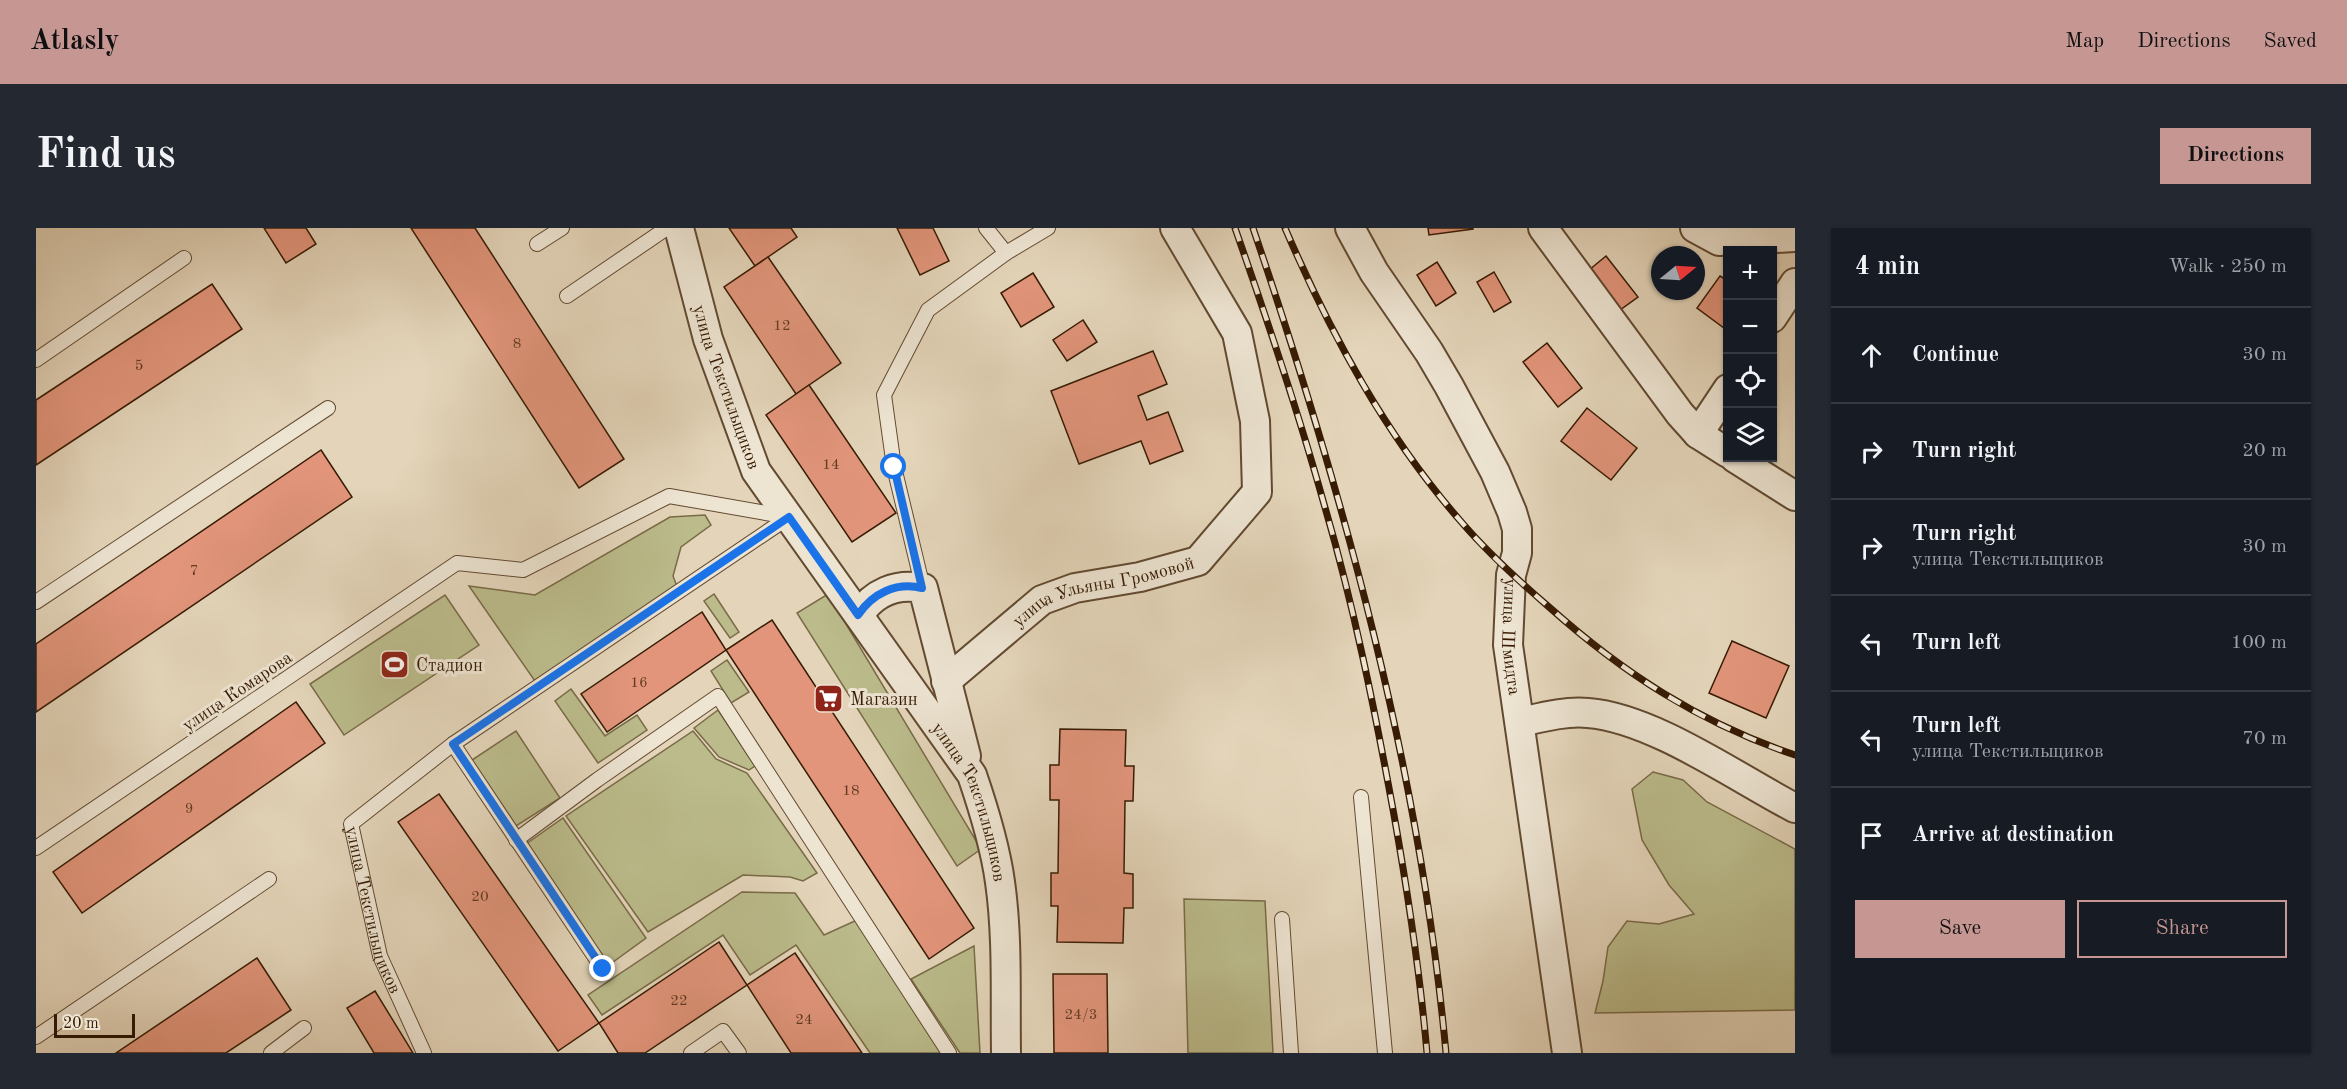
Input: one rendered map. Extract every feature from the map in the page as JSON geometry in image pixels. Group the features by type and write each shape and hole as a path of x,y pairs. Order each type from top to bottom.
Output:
{"street":[{"name":"улица Текстильщиков","path":"679,228 708,339 756,471 972,775 990,827 1000,882 1004,929 1006,1053"},
{"name":"улица Ульяны Громовой","path":"946,681 1042,600 1075,588 1140,577 1198,561 1257,492 1255,422 1237,333 1175,228"},
{"name":"улица Шмидта","path":"1350,228 1374,272 1439,369 1495,472 1518,529 1517,553 1511,575 1508,645 1521,722 1567,1053"},
{"path":"1544,228 1680,414 1698,434 1723,450"},
{"path":"1695,228 1719,241 1795,237"},
{"path":"1777,312 1795,283"},
{"path":"1698,434 1723,396"},
{"path":"1741,462 1795,496"},
{"path":"858,615 868,602 886,590 903,586 922,588 972,775"},
{"path":"1521,722 1570,713 1590,713 1626,721 1667,737 1795,808"}],"lane":[{"path":"537,244 562,228"},
{"path":"567,296 666,228"},
{"path":"986,228 1006,253"},
{"path":"922,588 894,467 884,395 928,310 1006,253 1048,228"},
{"path":"36,360 184,258"},
{"path":"36,602 328,408"},
{"name":"улица Комарова","path":"36,848 457,563 524,570 669,496 789,517"},
{"path":"603,969 453,744 789,517"},
{"path":"516,840 717,696 949,1053"},
{"name":"улица Текстильщиков","path":"424,1053 380,956 351,824 453,744"},
{"path":"1361,798 1385,1053"},
{"path":"36,1037 269,879"},
{"path":"1282,919 1291,1053"},
{"path":"271,1053 304,1028"},
{"path":"691,1053 723,1031 739,1053"}],"green space":[{"path":"705,515 711,525 681,547 673,576 678,589 537,684 469,586 535,595 670,517"},
{"path":"714,594 739,632 730,638 704,601"},
{"path":"828,594 981,849 957,866 797,613"},
{"name":"Стадион","path":"445,595 479,645 344,735 310,684"},
{"path":"727,660 749,692 731,703 711,671"},
{"path":"571,689 605,736 637,715 647,730 598,763 555,701"},
{"path":"718,710 755,766 749,770 719,757 694,728"},
{"path":"516,731 560,798 516,826 472,760"},
{"path":"693,731 716,759 747,773 817,873 803,881 790,877 743,875 648,932 566,816"},
{"path":"1653,772 1683,780 1707,802 1795,849 1795,1010 1595,1013 1608,947 1627,921 1659,924 1694,914 1669,885 1642,840 1632,789"},
{"path":"563,818 646,938 609,965 526,844"},
{"path":"742,892 795,893 824,935 857,920 942,1053 870,1053 796,945 750,975 723,935 602,1015 588,995"},
{"path":"1184,899 1265,901 1273,1053 1188,1053"},
{"path":"974,946 980,1053 960,1053 911,979"}],"building":[{"path":"264,228 306,228 316,244 286,263"},
{"path":"411,228 475,228 624,459 579,488"},
{"path":"729,228 791,228 797,237 755,266"},
{"path":"897,228 933,228 949,261 920,275"},
{"path":"1428,228 1473,228 1473,229 1429,235"},
{"path":"1606,256 1638,297 1620,310 1589,270"},
{"path":"768,257 841,363 796,394 724,287"},
{"path":"1437,262 1456,293 1436,306 1417,275"},
{"path":"1494,272 1511,302 1494,312 1477,282"},
{"path":"1033,273 1054,307 1021,327 1001,293"},
{"path":"1720,276 1723,278 1723,327 1697,308 1705,300"},
{"path":"212,284 242,329 36,465 36,400"},
{"path":"1083,320 1097,342 1067,361 1053,340"},
{"path":"1547,343 1582,388 1558,407 1523,362"},
{"path":"1153,351 1167,384 1138,396 1147,420 1168,412 1183,451 1150,464 1141,441 1079,464 1051,391"},
{"path":"809,385 896,513 852,542 766,415"},
{"path":"1587,408 1637,448 1611,480 1561,441"},
{"path":"321,450 352,497 36,712 36,644"},
{"path":"702,612 726,650 607,732 581,694"},
{"path":"772,620 974,928 929,959 726,650"},
{"path":"1732,641 1789,666 1766,718 1709,693"},
{"path":"296,702 325,743 82,913 53,872"},
{"path":"1060,729 1126,730 1125,766 1134,766 1133,801 1125,801 1124,873 1133,874 1133,908 1124,908 1123,943 1057,942 1058,906 1051,906 1051,873 1058,873 1059,800 1050,800 1050,765 1059,765"},
{"path":"439,794 599,1023 558,1051 398,822"},
{"path":"719,942 747,985 645,1053 618,1053 599,1023"},
{"path":"795,953 862,1053 791,1053 747,985"},
{"path":"257,958 291,1010 226,1053 116,1053"},
{"path":"1053,974 1107,974 1108,1053 1054,1053"},
{"path":"375,991 413,1053 374,1053 347,1008"}],"railway":[{"path":"1235,228 1304,434 1335,542 1354,620 1379,737 1409,904 1427,1053"},
{"path":"1253,228 1318,430 1374,635 1398,738 1418,842 1434,947 1446,1053"},
{"path":"1285,228 1342,346 1386,421 1436,492 1484,547 1577,631 1634,674 1695,712 1727,728 1795,755"}],"place":[{"name":"Стадион","path":"395,665"},
{"name":"Магазин","path":"829,699"}],"route":[{"path":"603,969 453,744 789,517 858,615 868,602 886,590 903,586 922,588 894,467"}]}
